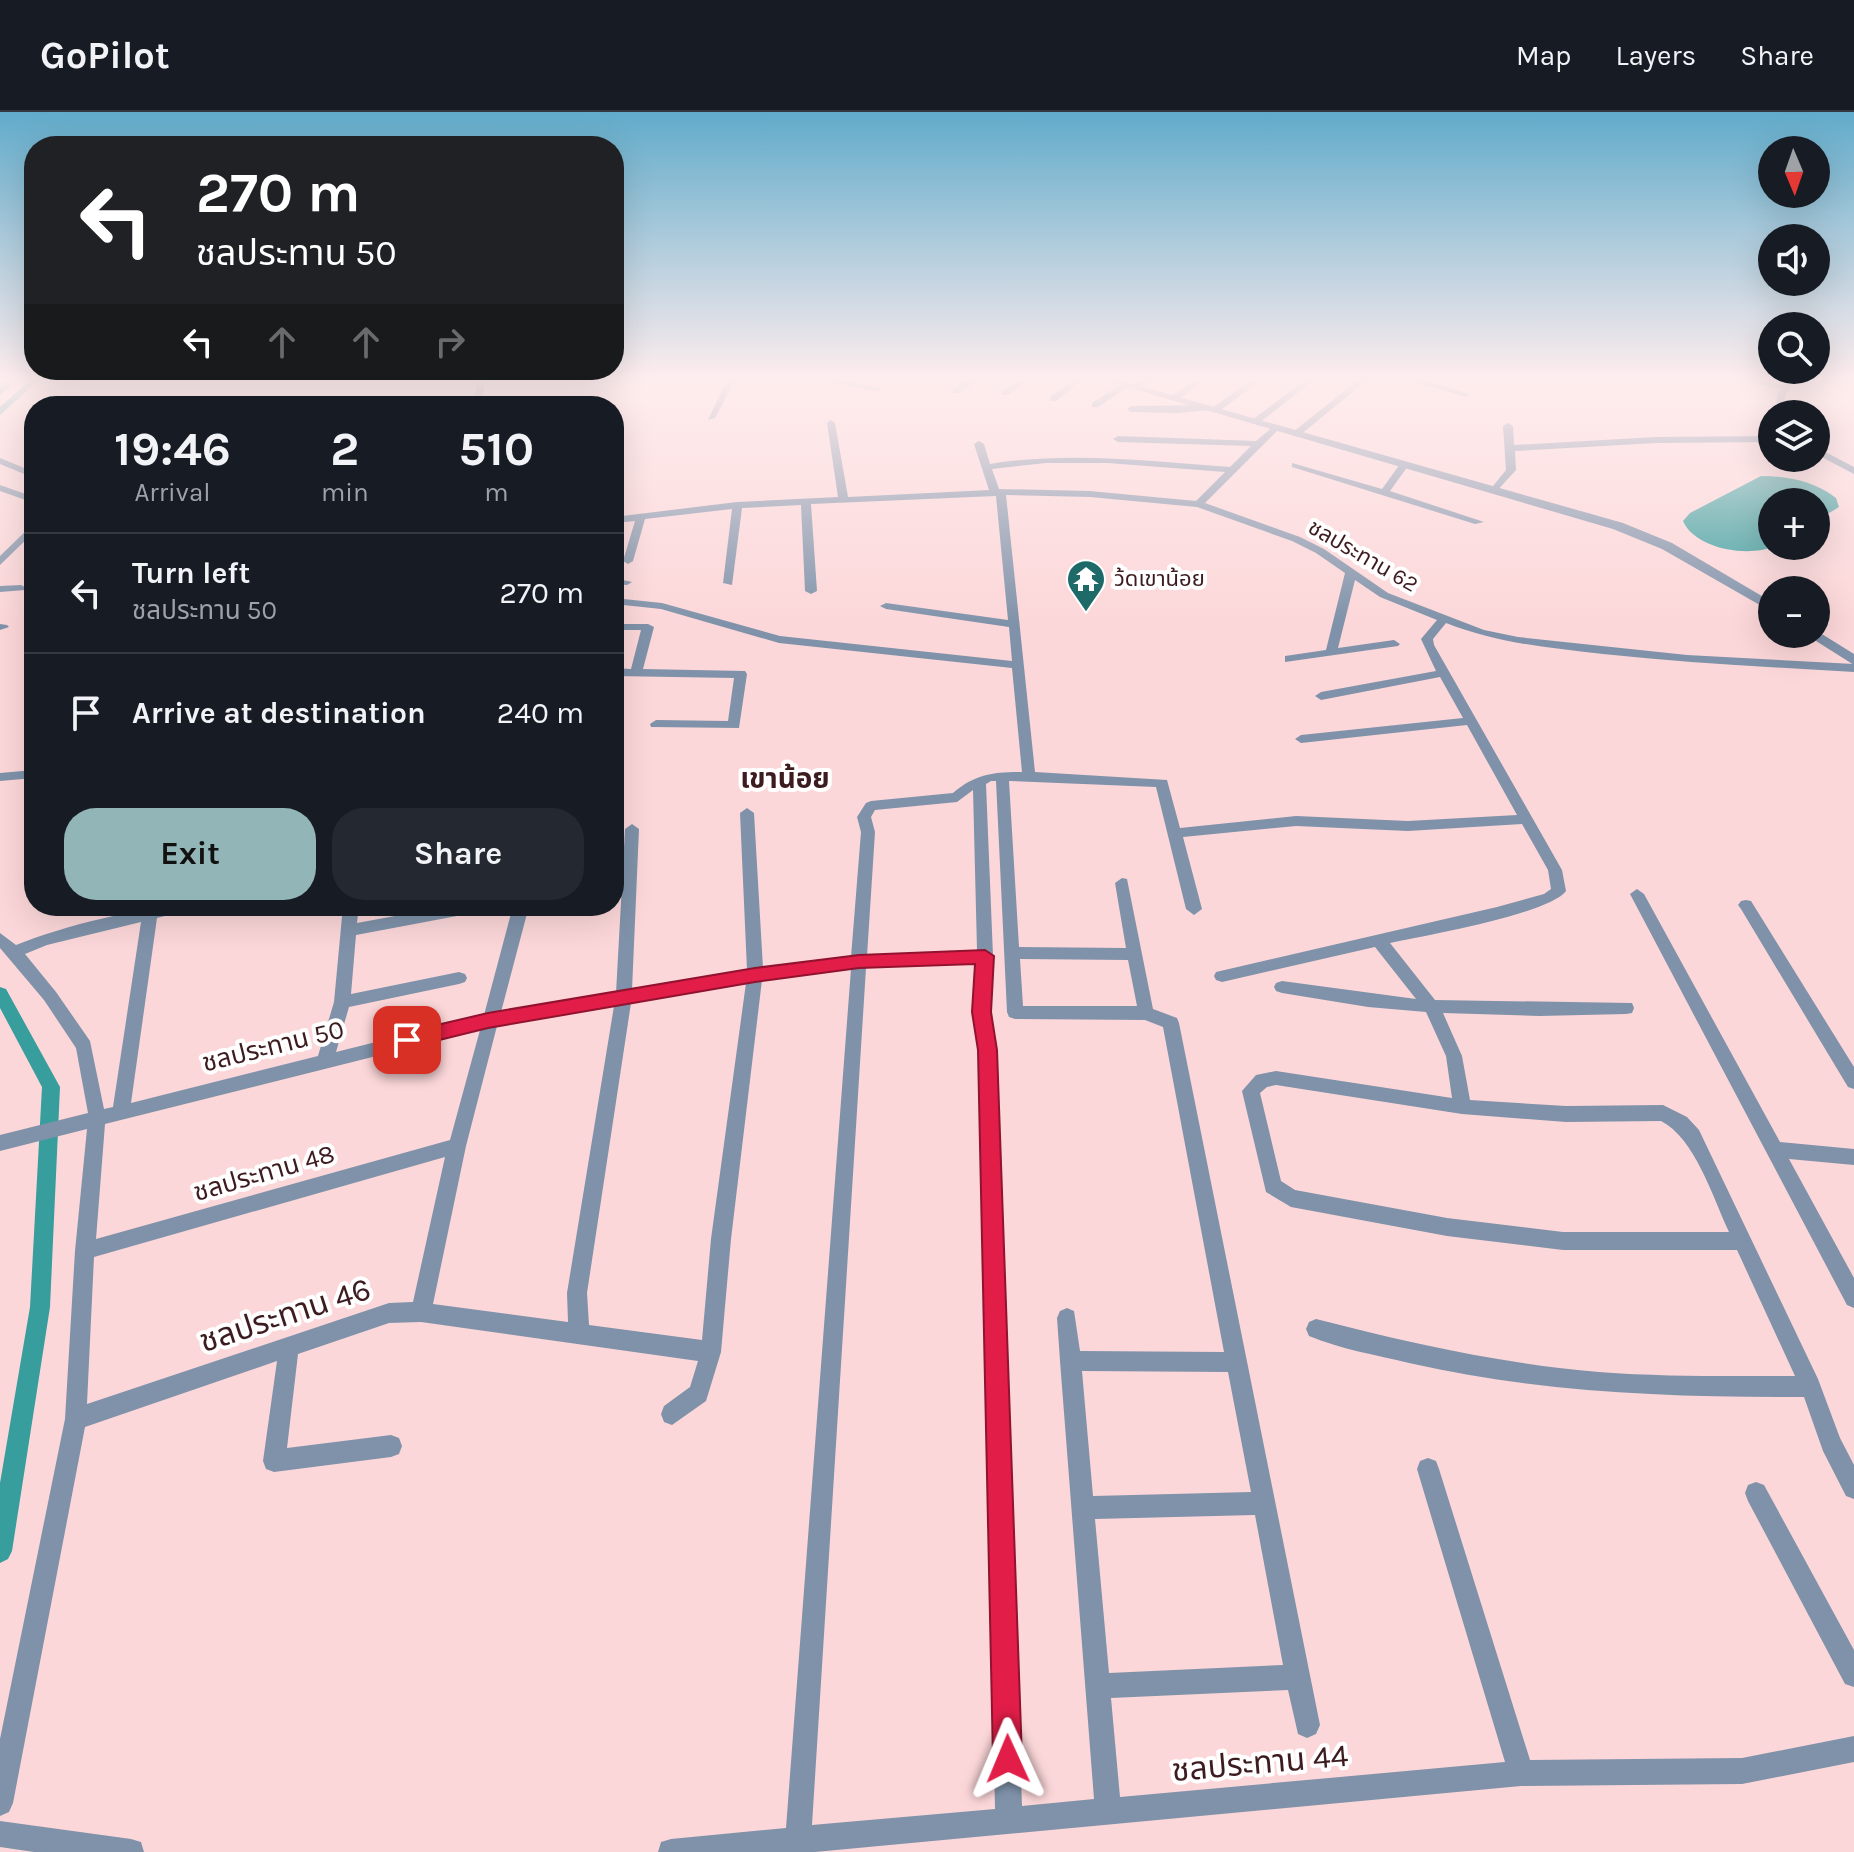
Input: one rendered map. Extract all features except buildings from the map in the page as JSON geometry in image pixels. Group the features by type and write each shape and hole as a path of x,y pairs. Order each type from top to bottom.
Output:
{"street":[{"path":"0,461 24,471"},
{"path":"837,461 844,501"},
{"path":"984,461 998,492 1029,776"},
{"path":"986,467 1018,461"},
{"path":"1095,461 1231,470"},
{"path":"1198,504 1240,461"},
{"path":"1387,461 1618,526 1667,546 1758,600"},
{"path":"1494,491 1511,470 1511,461"},
{"path":"1836,461 1854,471"},
{"path":"1295,465 1479,522"},
{"path":"1384,493 1403,466"},
{"path":"1,491 24,497"},
{"name":"ชลประทาน 62","path":"624,519 737,505 998,492 1090,494 1198,504 1296,539 1320,551 1384,595 1481,633 1587,650 1854,668"},
{"path":"806,503 811,591"},
{"path":"728,583 737,505"},
{"path":"628,561 641,517"},
{"path":"0,562 24,537"},
{"path":"1331,653 1351,573"},
{"path":"0,589 21,588"},
{"path":"624,602 662,606 779,639 1019,665"},
{"path":"886,606 1014,624"},
{"path":"1222,976 1380,942 1549,898 1559,891 1555,870 1427,639 1444,619"},
{"path":"624,627 648,627 636,673"},
{"path":"1289,659 1394,644"},
{"path":"1830,646 1854,661"},
{"path":"624,672 741,674 735,724 656,724"},
{"path":"1321,696 1444,673"},
{"path":"1301,739 1470,721"},
{"path":"0,777 24,775"},
{"path":"1002,776 1015,1012 1146,1013 1171,1023 1307,1725"},
{"path":"798,1841 867,811 871,806 890,802 957,797 989,777 1162,783 1194,909"},
{"path":"979,781 985,956 981,1012 987,1050 1009,1820"},
{"path":"672,1414 699,1394 711,1352 721,1239 755,975 747,813"},
{"path":"1176,833 1296,821 1408,826 1526,819"},
{"path":"579,1332 577,1293 624,997 632,829"},
{"path":"1122,883 1146,1013"},
{"path":"1637,894 1854,1298"},
{"path":"1746,905 1854,1082"},
{"path":"120,922 123,916"},
{"path":"7,946 146,916"},
{"path":"121,1111 150,916"},
{"path":"326,1059 342,1002 351,916"},
{"path":"350,930 425,916"},
{"path":"421,1312 457,1146 518,916"},
{"path":"1380,942 1433,1009 1454,1056 1462,1107"},
{"path":"0,1803 76,1419 85,1251 97,1117 84,1046 50,996 7,946"},
{"path":"1012,953 1136,954"},
{"name":"ชลประทาน 50","path":"0,1143 326,1059 488,1021 755,975 859,962 985,956"},
{"path":"342,1002 459,978"},
{"path":"1282,987 1350,1001 1433,1009 1539,1011 1626,1008"},
{"path":"1741,1241 1563,1241 1447,1227 1291,1198 1273,1186 1251,1091 1262,1080 1276,1078 1462,1107 1566,1114 1663,1113 1681,1122 1693,1136 1811,1386 1831,1443 1854,1488"},
{"name":"ชลประทาน 48","path":"85,1251 457,1146"},
{"path":"1775,1150 1854,1157"},
{"name":"ชลประทาน 46","path":"76,1419 389,1313 421,1312 711,1352"},
{"path":"1067,1318 1108,1811"},
{"path":"1316,1329 1395,1351 1501,1371 1597,1382 1682,1387 1811,1386"},
{"path":"289,1347 274,1461 391,1446"},
{"path":"1070,1361 1237,1362"},
{"path":"1428,1469 1521,1773"},
{"path":"1756,1493 1854,1675"},
{"path":"1083,1508 1264,1503"},
{"path":"1098,1686 1298,1677"},
{"name":"ชลประทาน 44","path":"671,1852 1521,1773 1742,1771 1854,1749"},
{"path":"0,1834 131,1852"}],"water":[{"path":"1761,476 1791,478 1819,488 1758,488 1758,550 1737,551 1699,538 1689,531 1683,521 1690,513"},
{"path":"1830,494 1836,498 1839,507 1830,512"}],"waterway":[{"path":"0,993 51,1087 40,1307 0,1551"}],"place":[{"name":"ว้ดเขาน้อย","path":"1086,613"}],"district":[{"name":"เขาน้อย","path":"785,778"}],"route":[{"path":"407,1040 488,1021 755,975 859,962 985,956 981,1012 987,1050 1008,1759"}]}
